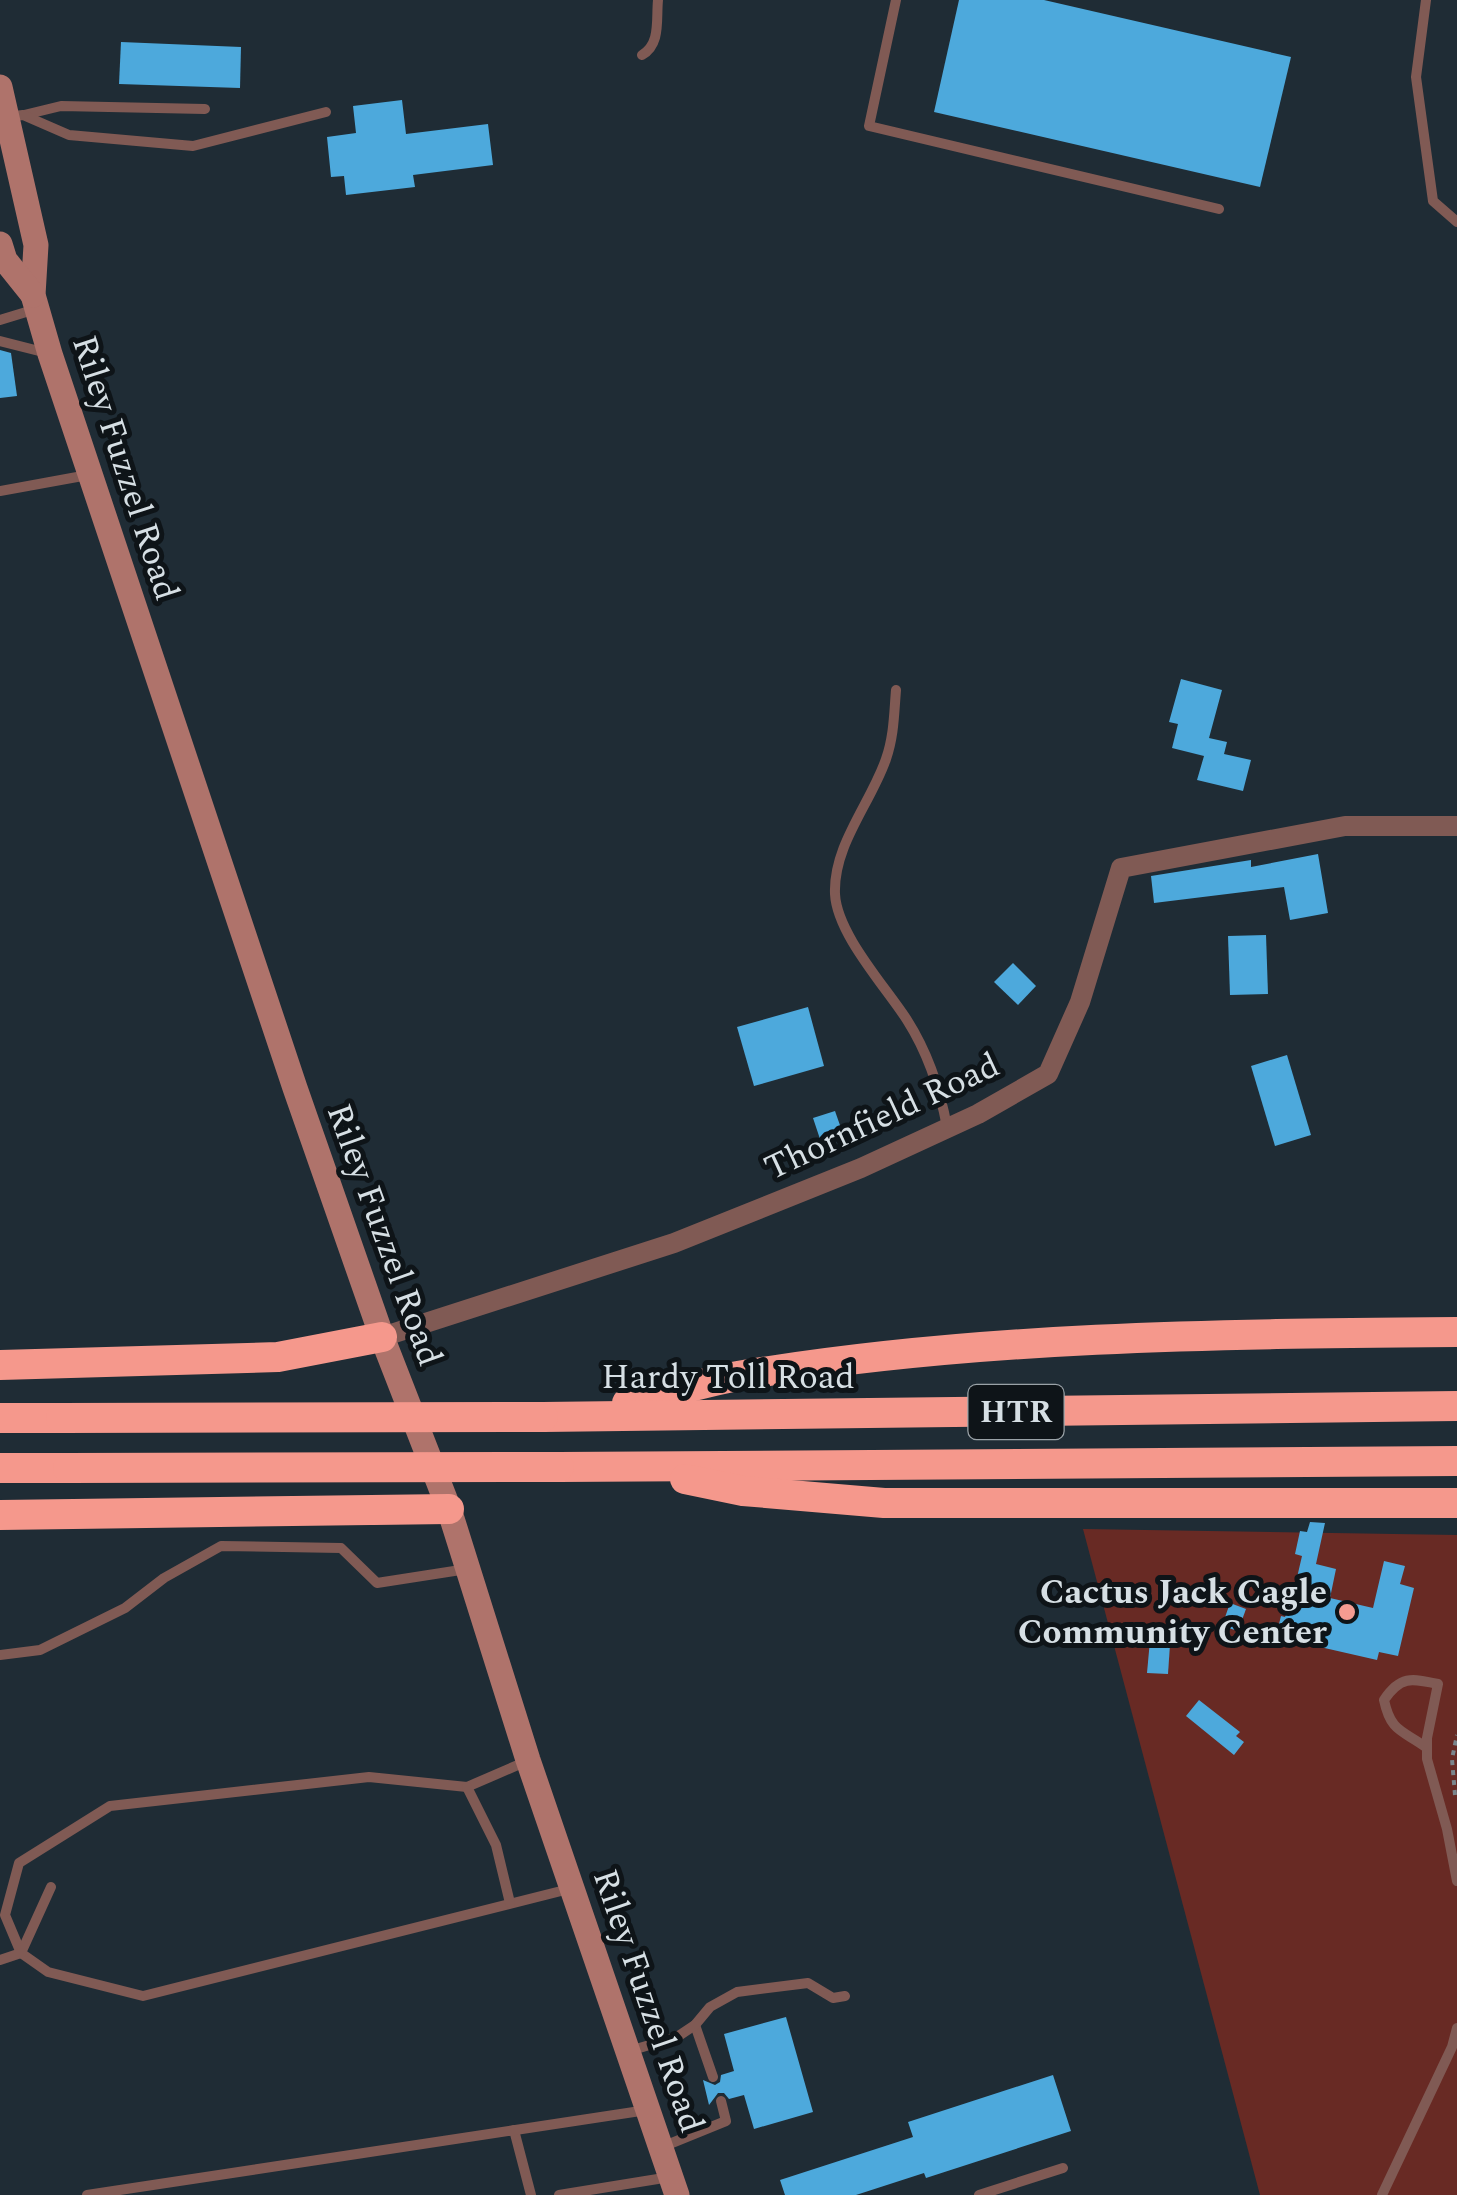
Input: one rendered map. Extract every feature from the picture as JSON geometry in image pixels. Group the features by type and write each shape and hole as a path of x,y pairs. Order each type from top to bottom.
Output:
{"highway":[{"path":"576,1416 734,1377 906,1353 1100,1338 1457,1332"},
{"path":"0,1365 278,1358 382,1337"},
{"name":"Hardy Toll Road","path":"0,1418 542,1417 1457,1406"},
{"name":"HTR","path":"0,1468 1457,1461"},
{"path":"618,1466 743,1491 884,1502 1457,1504"},
{"path":"1383,1506 1457,1518"},
{"path":"0,1514 449,1509"}],"main road":[{"name":"Riley Fuzzel Road","path":"0,87 14,116 36,244 34,302"},
{"name":"Riley Fuzzel Road","path":"0,244 4,260 34,302 382,1337 449,1509 528,1760 674,2186"}],"street":[{"name":"Thornfield Road","path":"382,1337 674,1243 860,1168 947,1128 1048,1074 1080,1002 1121,868 1345,826 1457,826"}],"lane":[{"path":"642,55 652,50 658,0"},
{"path":"896,0 869,126 1219,209"},
{"path":"1426,0 1416,77 1428,166 1433,201 1457,222"},
{"path":"14,116 61,106 204,109"},
{"path":"14,116 69,135 193,146 326,112"},
{"path":"0,320 34,302"},
{"path":"0,341 50,354"},
{"path":"0,491 89,474"},
{"path":"896,690 893,735 885,761 852,828 838,873 835,899 851,938 910,1024 934,1074 947,1128"},
{"path":"0,1655 40,1650 108,1617 220,1546 341,1548 378,1583 468,1568"},
{"path":"1427,1748 1399,1732 1388,1718 1384,1700 1394,1685 1414,1678 1438,1684 1427,1748 1457,1881"},
{"path":"528,1760 467,1787 368,1777 110,1806 18,1862 5,1915 20,1953 48,1972 143,1996 572,1888"},
{"path":"467,1787 496,1845 510,1903"},
{"path":"0,1960 20,1953 51,1887"},
{"path":"628,2051 677,2037 695,2025 710,2007 737,1992 808,1984 833,1998 846,1996"},
{"path":"695,2025 712,2077"},
{"path":"1382,2195 1452,2048 1457,2028"},
{"path":"661,2148 726,2121 720,2101"},
{"path":"86,2195 648,2110"},
{"path":"514,2130 530,2195"},
{"path":"979,2195 999,2192 1063,2168"},
{"path":"558,2195 674,2186"}],"path":[{"path":"1457,1735 1452,1759 1457,1806"}],"shaded area":[{"path":"1083,1529 1457,1535 1457,2195 1260,2195"}],"building":[{"path":"959,0 1044,0 1291,57 1260,187 934,112"},
{"path":"121,42 241,47 240,88 119,84"},
{"path":"402,100 406,134 488,124 493,165 413,175 415,187 346,195 344,176 331,177 327,137 356,133 353,106"},
{"path":"0,350 11,353 17,396 0,398"},
{"path":"1181,679 1222,690 1209,738 1227,742 1224,754 1251,760 1243,791 1197,780 1204,756 1172,748 1178,724 1169,722"},
{"path":"1318,854 1328,913 1290,920 1284,887 1154,903 1151,876 1251,860 1251,867"},
{"path":"1266,935 1268,994 1230,995 1228,936"},
{"path":"1013,963 1036,986 1018,1005 994,982"},
{"path":"808,1007 824,1066 754,1086 737,1027"},
{"path":"1287,1055 1311,1135 1275,1146 1251,1066"},
{"path":"835,1111 842,1131 820,1139 813,1118"},
{"name":"Cactus Jack Cagle Community Center","path":"1310,1522 1325,1523 1316,1564 1336,1569 1330,1598 1373,1608 1384,1561 1405,1566 1400,1584 1414,1588 1398,1656 1379,1652 1377,1660 1307,1644 1308,1640 1277,1632 1292,1599 1302,1556 1295,1554 1300,1531 1307,1532"},
{"path":"1230,1603 1246,1609 1238,1631 1222,1626"},
{"path":"1151,1629 1171,1630 1168,1674 1147,1673"},
{"path":"1199,1700 1240,1732 1236,1736 1244,1742 1234,1755 1186,1716"},
{"path":"786,2017 813,2112 754,2129 744,2095 729,2099 718,2093 709,2105 703,2080 715,2085 721,2075 734,2071 724,2034"},
{"path":"1053,2075 1071,2131 926,2178 924,2173 856,2195 785,2195 780,2180 913,2137 908,2122"}],"place":[{"name":"Cactus Jack Cagle Community Center","path":"1347,1612"}]}
